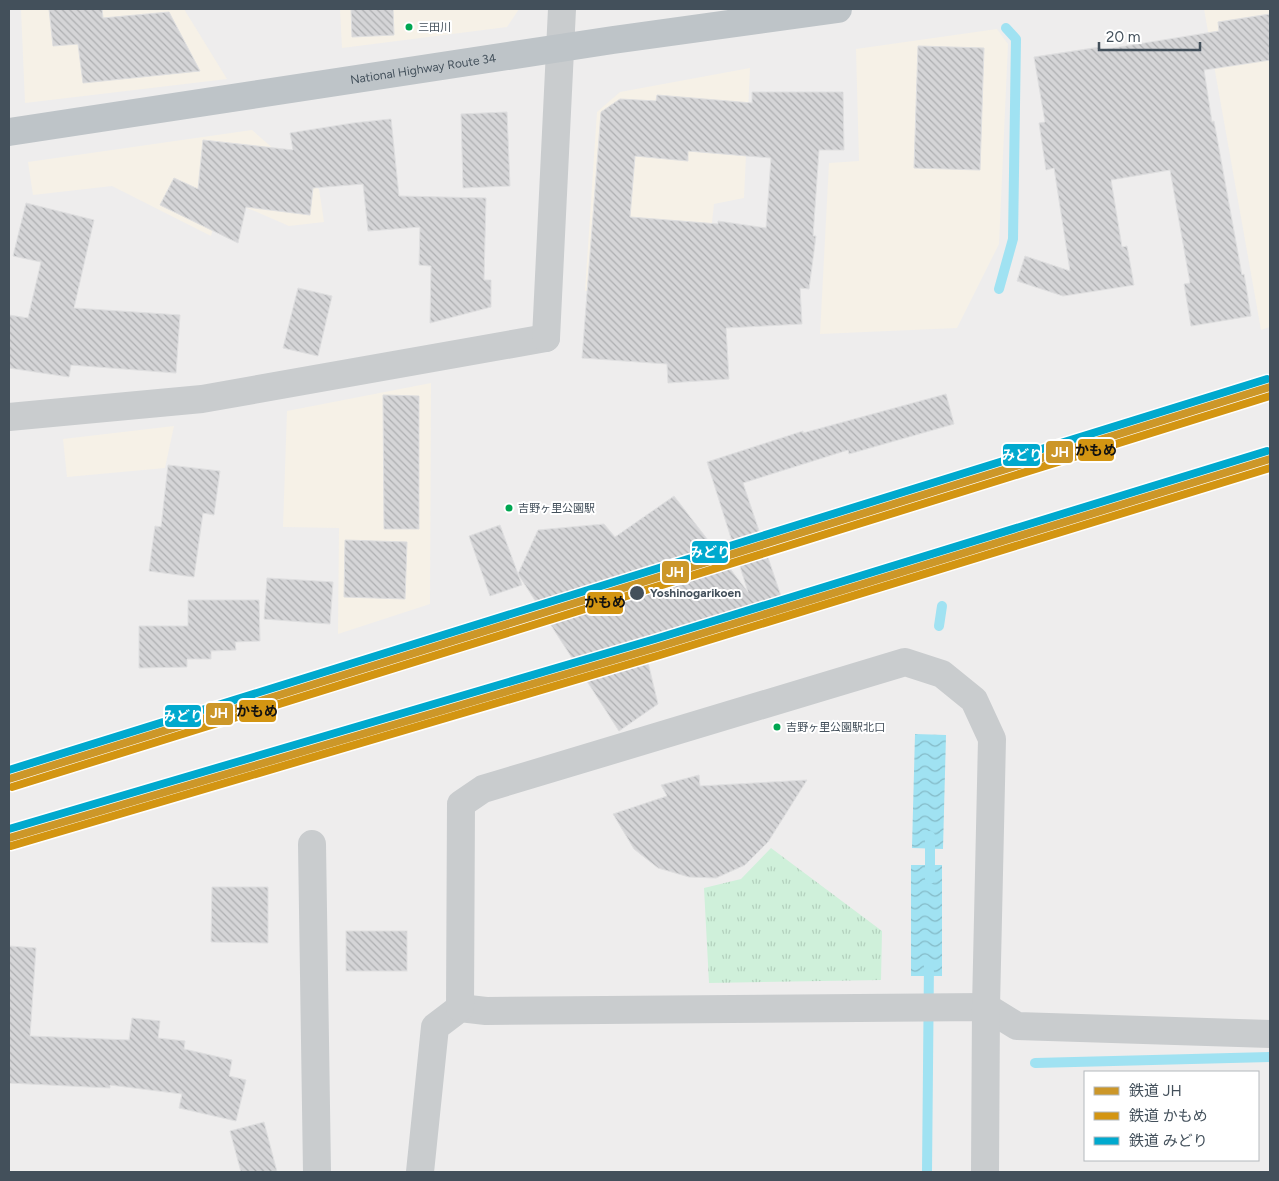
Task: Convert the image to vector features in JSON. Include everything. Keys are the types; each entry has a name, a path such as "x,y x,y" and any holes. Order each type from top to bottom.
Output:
{"highway":[{"name":"National Highway Route 34","path":"9,132 560,48 838,9"}],"street":[{"path":"9,417 202,399 546,338 562,9"},
{"path":"460,1008 461,804 483,789 905,662 942,674 974,700 992,739 986,1008 985,1172"},
{"path":"312,844 316,1172"},
{"path":"420,1172 435,1027 460,1008 496,1011 986,1008 1017,1026 1270,1034"}],"shaded area":[{"path":"21,9 184,9 227,79 25,103"},
{"path":"340,9 519,9 507,27 342,48"},
{"path":"1204,9 1270,9 1270,327 1261,330"},
{"path":"997,29 1008,44 999,244 957,328 820,334 829,163 859,161 856,49"},
{"path":"750,68 744,198 714,204 704,295 585,291 597,112 620,92"},
{"path":"252,130 319,189 324,222 289,226 222,197 211,236 112,186 33,195 28,162"},
{"path":"431,383 430,604 338,634 339,528 283,527 287,411"},
{"path":"174,426 165,468 67,477 63,439"}],"green space":[{"path":"771,848 882,931 881,980 709,983 704,888 741,879"}],"water":[{"path":"915,734 946,735 943,849 912,848"},
{"path":"911,865 942,865 942,976 911,976"}],"building":[{"path":"49,9 102,9 103,18 169,12 200,71 83,83 78,44 53,46"},
{"path":"351,9 393,9 394,35 352,37"},
{"path":"1270,14 1270,60 1204,70 1212,122 1214,121 1251,316 1191,326 1184,284 1190,283 1170,170 1111,180 1122,247 1127,246 1134,285 1063,296 1017,281 1025,256 1070,271 1054,168 1046,170 1039,123 1045,122 1034,57 1100,47 1101,50 1219,31 1218,22"},
{"path":"918,46 984,48 980,170 914,168"},
{"path":"752,92 843,92 844,150 819,150 813,236 816,236 809,289 800,288 802,324 726,328 729,379 668,383 667,364 582,358 601,112 620,99 656,101 657,95 752,103","holes":["688,151 771,158 766,228 718,221 718,224 630,217 635,156 688,161"]},
{"path":"507,112 510,186 463,188 461,114"},
{"path":"391,119 399,196 486,198 484,280 491,280 491,307 430,323 431,266 419,265 420,227 368,231 363,184 313,188 310,215 246,207 238,243 160,205 174,178 198,189 203,140 293,150 290,133"},
{"path":"26,203 94,220 74,308 180,315 176,373 71,365 69,377 9,368 9,315 28,318 41,262 13,256"},
{"path":"298,288 332,296 318,356 283,348"},
{"path":"946,394 954,424 849,454 848,450 743,483 783,602 645,650 658,704 619,731 518,574 538,530 604,524 615,537 674,496 748,592 707,462 803,431 803,433"},
{"path":"383,395 419,396 419,529 384,529"},
{"path":"168,465 220,471 214,515 203,513 194,577 149,571 155,526 161,527"},
{"path":"500,525 522,585 490,596 469,536"},
{"path":"345,540 407,542 405,599 344,597"},
{"path":"267,578 333,582 330,624 264,619"},
{"path":"188,600 259,600 260,641 235,642 236,650 211,651 211,659 187,659 187,667 139,668 139,626 188,626"},
{"path":"699,775 700,786 807,780 768,842 745,865 716,878 689,877 658,868 634,849 613,814 667,796 661,785"},
{"path":"212,887 268,887 268,943 211,942"},
{"path":"346,931 407,931 407,971 346,971"},
{"path":"9,946 36,948 30,1036 129,1040 132,1018 160,1021 158,1038 185,1041 184,1049 232,1060 229,1076 246,1080 236,1121 179,1108 182,1094 110,1085 110,1088 9,1083"},
{"path":"264,1122 277,1172 241,1172 230,1131"}],"waterway":[{"path":"999,289 1013,239 1016,39 1006,28"},
{"path":"939,626 942,606"},
{"path":"930,836 930,879"},
{"path":"927,1172 929,963"},
{"path":"1035,1063 1270,1057"}],"rail line":[{"name":"みどり","path":"9,770 1267,379"},
{"name":"JH","path":"9,779 1270,387"},
{"name":"かもめ","path":"12,787 1270,396"},
{"name":"みどり","path":"9,829 655,639 1267,451"},
{"name":"JH","path":"9,838 658,647 1270,459"},
{"name":"かもめ","path":"11,846 660,655 1270,468"}],"place":[{"name":"三田川","path":"409,27"},
{"name":"吉野ヶ里公園駅","path":"509,508"},
{"name":"Yoshinogarikoen","path":"637,593"},
{"name":"吉野ヶ里公園駅北口","path":"777,727"}]}
